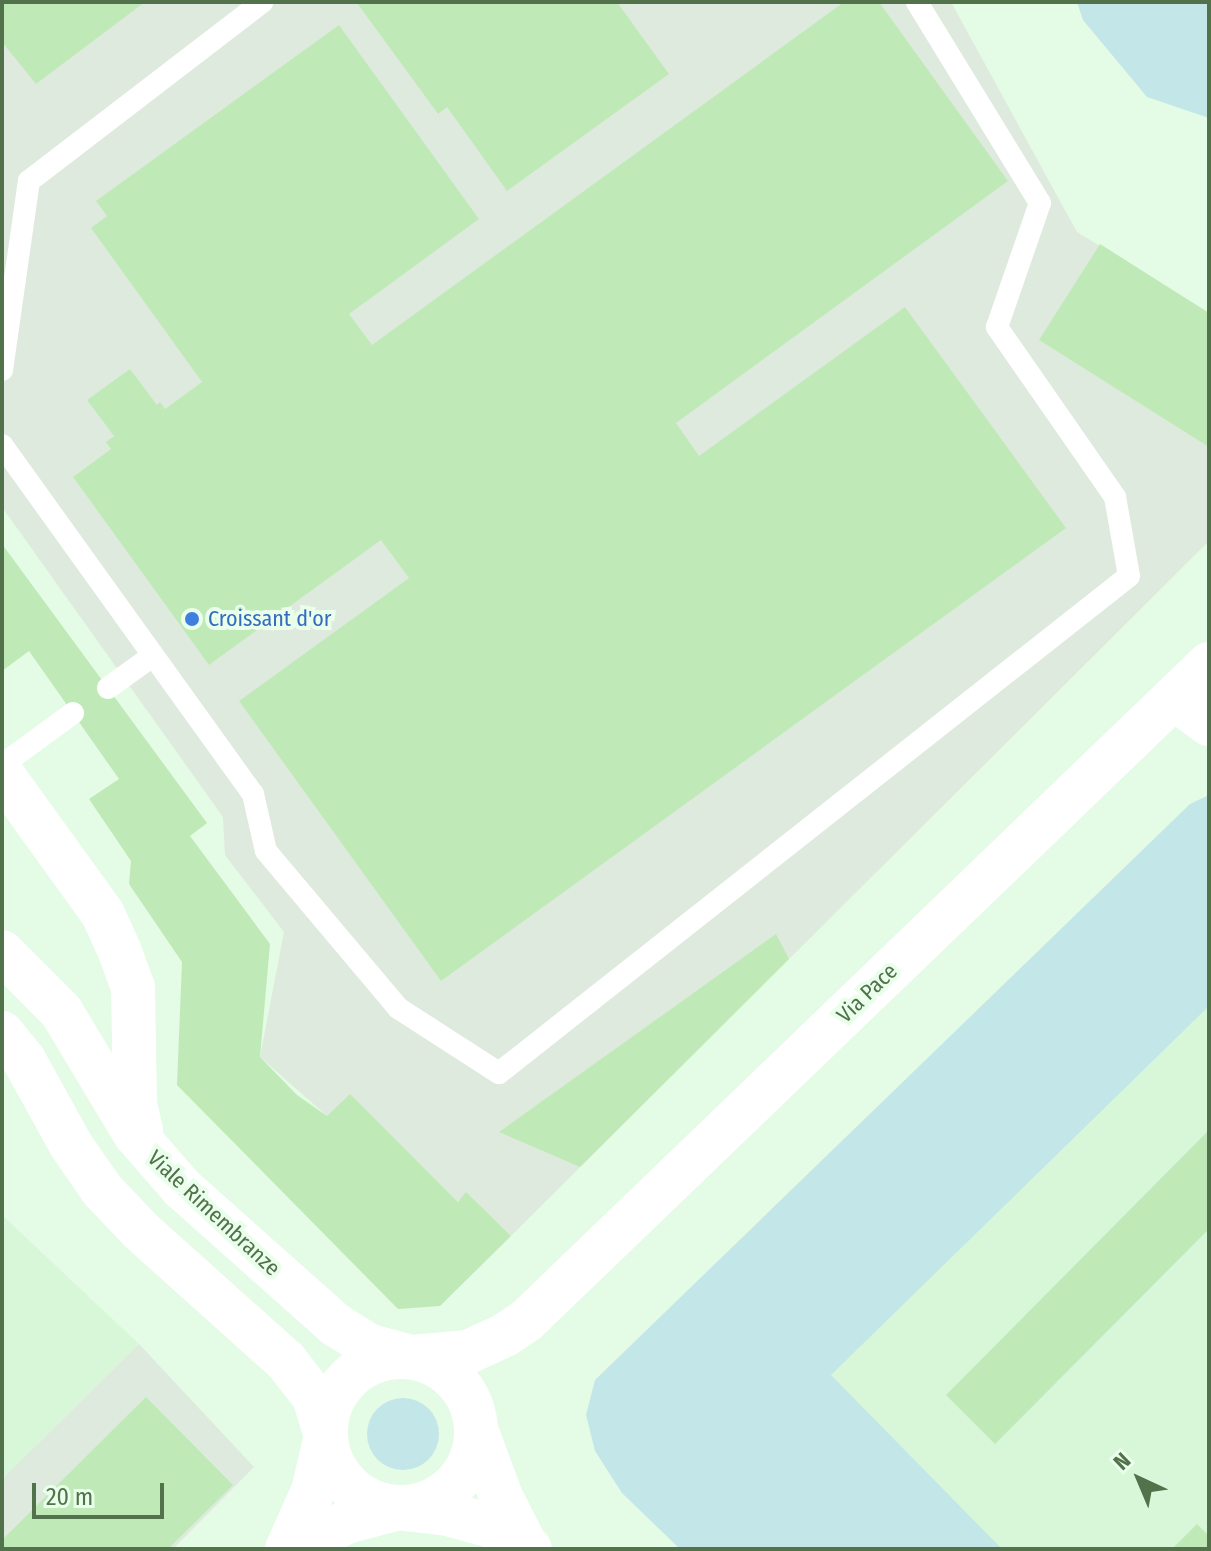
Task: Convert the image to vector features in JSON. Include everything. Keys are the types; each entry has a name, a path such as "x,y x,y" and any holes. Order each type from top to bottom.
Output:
{"street":[{"name":"Via Pace","path":"410,1356 468,1352 505,1335 526,1321 1209,664"},
{"path":"1174,698 1209,724"},
{"path":"2,774 103,914 133,987 135,1104 147,1151"},
{"name":"Viale Rimembranze","path":"2,952 48,996 70,1024 147,1151 182,1188 336,1325 370,1346 410,1356"},
{"path":"70,1024 133,987"},
{"path":"2,1033 24,1060 79,1157 102,1190 141,1231 286,1361 314,1397 333,1468 350,1489 373,1503 468,1519 508,1533 528,1546"},
{"name":"Via Pace","path":"477,1430 487,1391 526,1321"},
{"path":"287,1549 313,1491 331,1402 349,1377 376,1360 410,1356 439,1366 457,1381 471,1401 477,1430 501,1497 528,1546"},
{"path":"297,1549 346,1522 433,1502 455,1485 471,1462 477,1430"}],"lane":[{"path":"2,370 29,181 262,2"},
{"path":"2,445 151,657 253,794 266,851 398,1008 499,1073 1129,576 1115,497 997,327 1040,203 917,2"},
{"path":"108,688 151,657"},
{"path":"2,765 73,713"}],"shaded area":[{"path":"2,2 951,2 1077,232 1209,313 1209,541 511,1236 466,1193 458,1202 350,1095 327,1116 260,1057 284,932 225,855 223,817 2,507"},
{"path":"1077,2 1209,2 1209,118 1147,97 1083,20"},
{"path":"1209,795 1209,1006 831,1375 1002,1549 680,1549 622,1493 595,1451 586,1415 595,1380 1190,804"},
{"path":"1209,1000 1209,1549 997,1549 825,1374"},
{"path":"2,1215 139,1344 2,1479"},
{"path":"139,1344 254,1467 173,1549 2,1549 2,1479"},
{"path":"403,1398 423,1404 433,1414 439,1434 433,1454 423,1464 403,1470 383,1464 373,1454 367,1434 373,1414 383,1404"}],"building":[{"path":"2,2 145,2 36,84 2,42"},
{"path":"617,2 669,74 507,191 447,107 438,114 357,3"},
{"path":"844,2 879,2 1008,181 676,423 699,456 905,307 1066,528 441,981 239,701 409,578 381,540 209,665 73,477 111,449 106,442 114,436 87,400 130,369 157,405 160,402 165,409 202,382 91,228 107,216 96,201 339,25 479,219 349,314 372,345"},
{"path":"1100,244 1209,313 1209,447 1039,340"},
{"path":"2,544 207,823 190,836 270,944 260,1057 297,1095 327,1116 350,1094 458,1202 466,1192 511,1236 440,1306 398,1309 177,1085 182,962 129,884 131,861 89,799 119,779 29,651 2,671"},
{"path":"776,934 789,959 580,1167 499,1132"},
{"path":"1209,1130 1209,1229 995,1444 946,1395"},
{"path":"146,1397 233,1485 168,1549 2,1549 2,1540"},
{"path":"1197,1524 1209,1536 1209,1549 1172,1549"}],"place":[{"name":"Croissant d'or","path":"192,619"}]}
